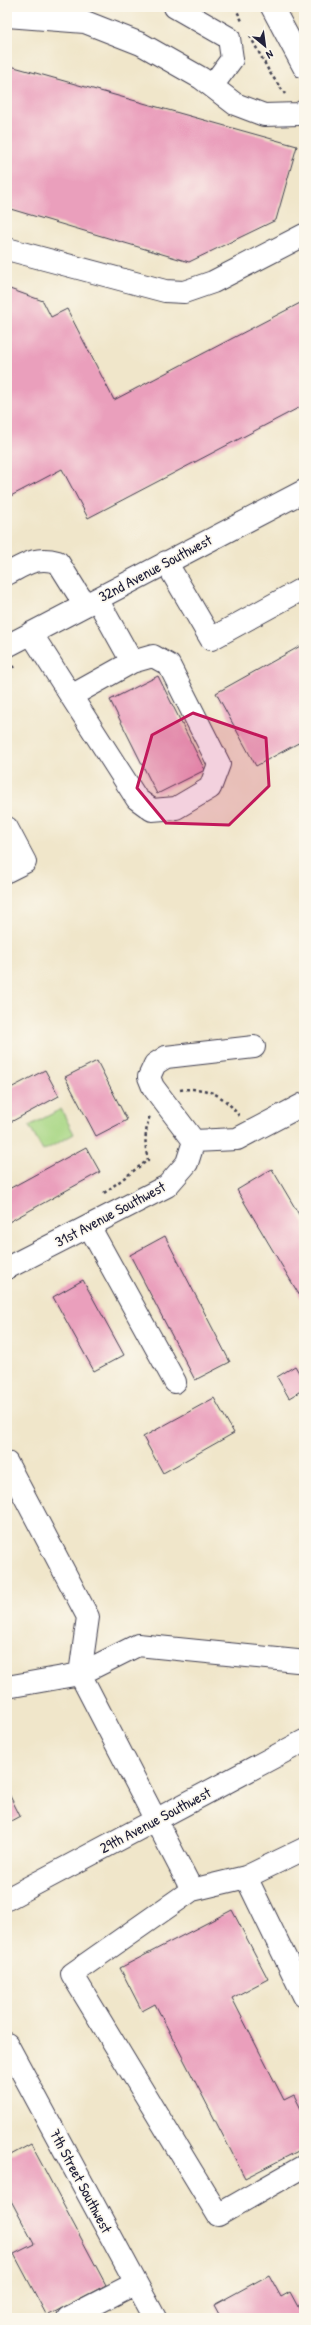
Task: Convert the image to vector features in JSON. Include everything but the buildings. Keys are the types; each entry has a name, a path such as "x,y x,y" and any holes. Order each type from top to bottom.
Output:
{"street":[{"path":"175,7 229,38 232,59 212,86"},
{"path":"272,7 304,67"},
{"path":"7,16 60,13 141,44 212,86 235,104 264,115 301,113"},
{"path":"7,249 165,291 184,292 213,282 304,235"},
{"name":"32nd Avenue Southwest","path":"7,646 304,491"},
{"path":"7,574 32,561 45,558 58,562 91,602 132,662"},
{"path":"166,562 211,639 304,588"},
{"path":"31,633 71,696 137,799 152,810 176,808 210,788 219,764 169,665 153,656 132,662 71,696"},
{"path":"7,828 25,862 7,871"},
{"path":"254,1047 166,1057 155,1064 149,1077 153,1088 194,1141 237,1139 304,1104"},
{"name":"31st Avenue Southwest","path":"7,1268 167,1186 187,1163 194,1141"},
{"path":"89,1226 175,1382"},
{"path":"7,1463 88,1617 80,1674 192,1890"},
{"path":"7,1687 80,1674 138,1645 297,1660"},
{"name":"29th Avenue Southwest","path":"7,1899 304,1741"},
{"path":"304,1849 246,1877 192,1890 72,1974 218,2215 304,2166"},
{"path":"246,1877 304,1996"},
{"name":"7th Street Southwest","path":"7,2044 155,2318"},
{"path":"68,2318 136,2283"}],"path":[{"path":"235,7 270,73 301,113"},
{"path":"104,1194 148,1160 145,1149 145,1129 150,1113 175,1091 193,1088 211,1092 228,1102 243,1121"}],"highlighted area":[{"path":"193,713 266,738 269,786 229,825 166,823 137,788 152,735"}],"green space":[{"path":"61,1109 74,1134 43,1151 29,1126"}]}
